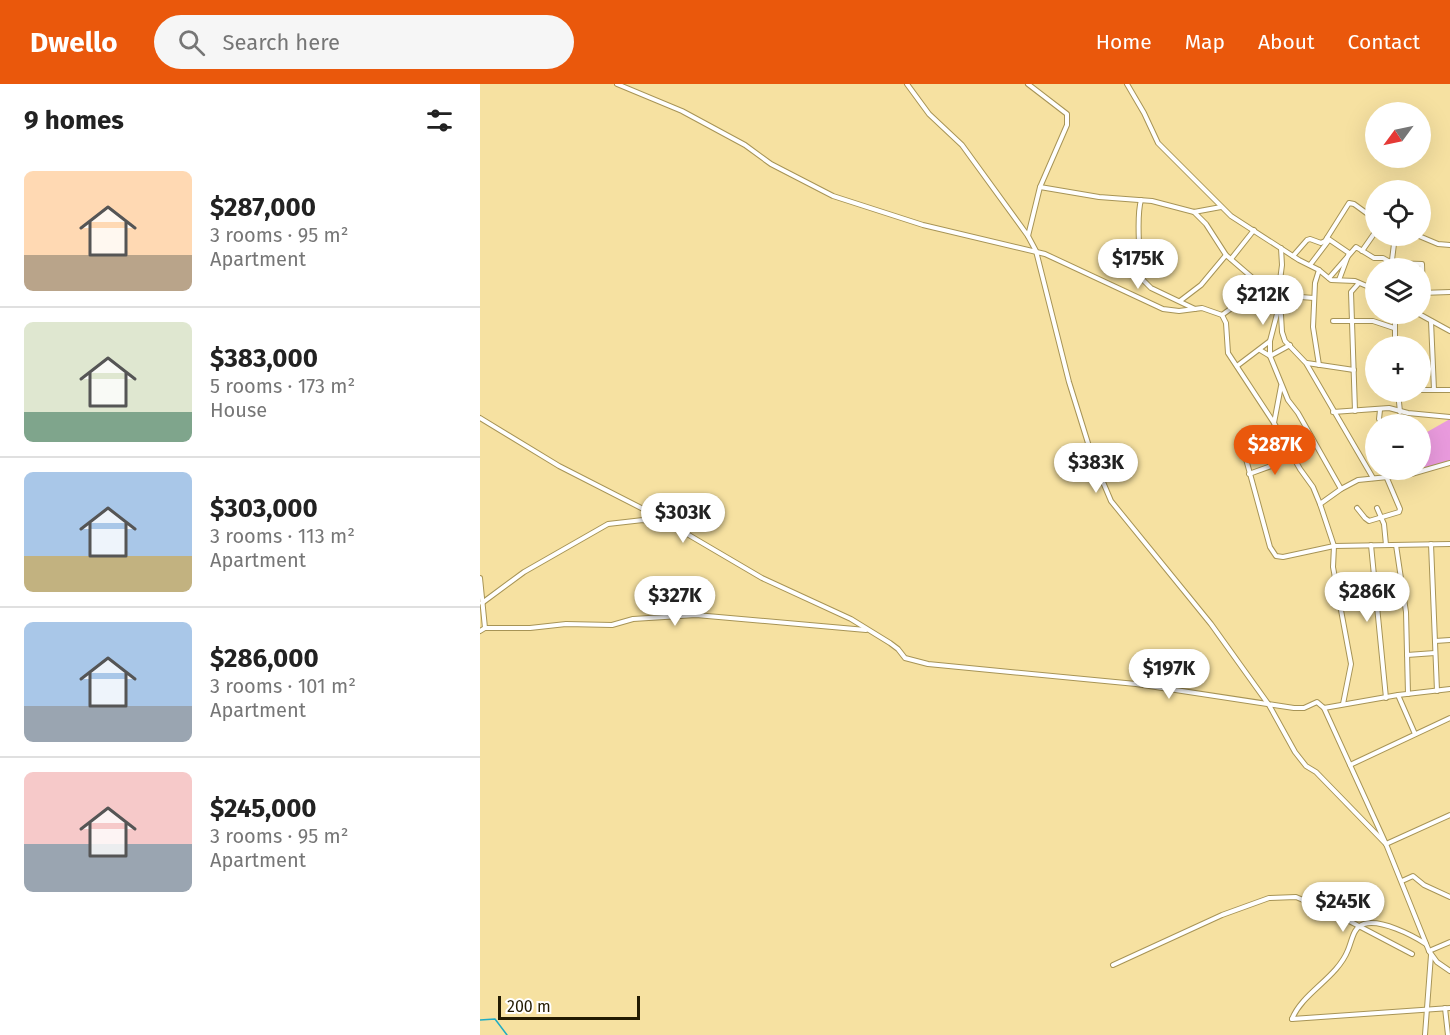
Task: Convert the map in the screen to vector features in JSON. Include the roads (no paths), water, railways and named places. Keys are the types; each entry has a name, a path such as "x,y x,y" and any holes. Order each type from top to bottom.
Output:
{"street":[{"path":"617,84 682,111 745,145 771,164 833,196 917,223 1036,251 1101,279 1156,307 1171,311 1202,308 1222,315 1226,322 1228,353 1312,487 1334,546 1333,567 1351,664 1342,704"},
{"path":"907,84 929,114 962,145 1028,236 1036,251 1092,456 1111,501 1211,624 1269,705 1294,752 1386,844"},
{"path":"1028,84 1067,114 1067,125 1040,187 1028,236"},
{"path":"1127,84 1144,112 1158,144 1231,216 1329,278 1365,285"},
{"path":"1040,187 1099,197 1152,201 1194,212 1221,207"},
{"path":"1142,200 1138,210 1140,221 1138,275 1151,288 1196,310"},
{"path":"1310,266 1350,203 1365,212"},
{"path":"1194,212 1206,224 1226,255 1263,286 1272,298 1281,315 1285,341 1306,363 1365,465"},
{"path":"1231,259 1254,230"},
{"path":"1328,239 1349,253"},
{"path":"1293,256 1307,240 1322,243 1328,239"},
{"path":"1431,241 1450,245"},
{"path":"1362,251 1366,246"},
{"path":"1329,278 1356,247 1374,258"},
{"path":"1278,296 1282,265 1281,248"},
{"path":"1339,280 1349,253"},
{"path":"1180,301 1201,285 1226,255"},
{"path":"1319,270 1315,283 1313,327 1319,365"},
{"path":"1355,411 1351,292 1359,283"},
{"path":"1222,315 1263,286"},
{"path":"1431,293 1450,292"},
{"path":"1272,298 1278,296 1314,298"},
{"path":"1278,310 1270,341 1270,356 1288,400 1298,413 1341,489"},
{"path":"1333,321 1373,321 1394,328"},
{"path":"1431,321 1450,331"},
{"path":"1431,321 1434,390 1450,390"},
{"path":"1394,324 1394,336"},
{"path":"1237,366 1270,341"},
{"path":"1270,356 1290,345"},
{"path":"1260,350 1270,356"},
{"path":"1306,363 1354,370"},
{"path":"1274,423 1281,386"},
{"path":"1399,402 1400,412"},
{"path":"1333,412 1389,408 1400,412 1450,417"},
{"path":"1380,410 1380,414"},
{"path":"480,418 559,466 653,514 762,578 851,619 898,649 905,658 928,664 1136,684 1269,705 1304,708 1317,702 1324,708 1386,844 1430,953 1450,971"},
{"path":"1279,432 1244,445 1243,448 1273,554 1283,557 1334,546 1450,544"},
{"path":"1249,474 1274,465 1291,453"},
{"path":"1431,467 1450,463"},
{"path":"1320,504 1341,489 1358,480 1365,479"},
{"path":"1357,508 1368,521 1399,512 1400,509 1388,480"},
{"path":"1377,508 1382,518 1386,545"},
{"path":"482,603 524,572 608,524 643,520 684,532"},
{"path":"1431,544 1437,691"},
{"path":"1371,545 1386,698"},
{"path":"1396,545 1404,584 1408,694"},
{"path":"480,578 485,628"},
{"path":"480,631 485,628 530,628 566,624 612,625 633,619 696,615 866,630"},
{"path":"1435,641 1450,640"},
{"path":"1407,654 1435,653"},
{"path":"1324,708 1398,695 1450,689"},
{"path":"1398,695 1415,734"},
{"path":"1350,765 1450,718"},
{"path":"1386,844 1450,815"},
{"path":"1402,881 1413,876 1424,885 1450,897"},
{"path":"1113,965 1222,915 1269,898 1296,897 1412,954"},
{"path":"1426,944 1392,928 1367,923 1359,926 1354,933 1348,953 1336,970 1294,1013 1292,1019 1448,1008 1448,1035"},
{"path":"1430,953 1450,942"},
{"path":"1425,1035 1431,968 1430,953"}],"waterway":[{"path":"480,1020 495,1019 507,1035"}]}
